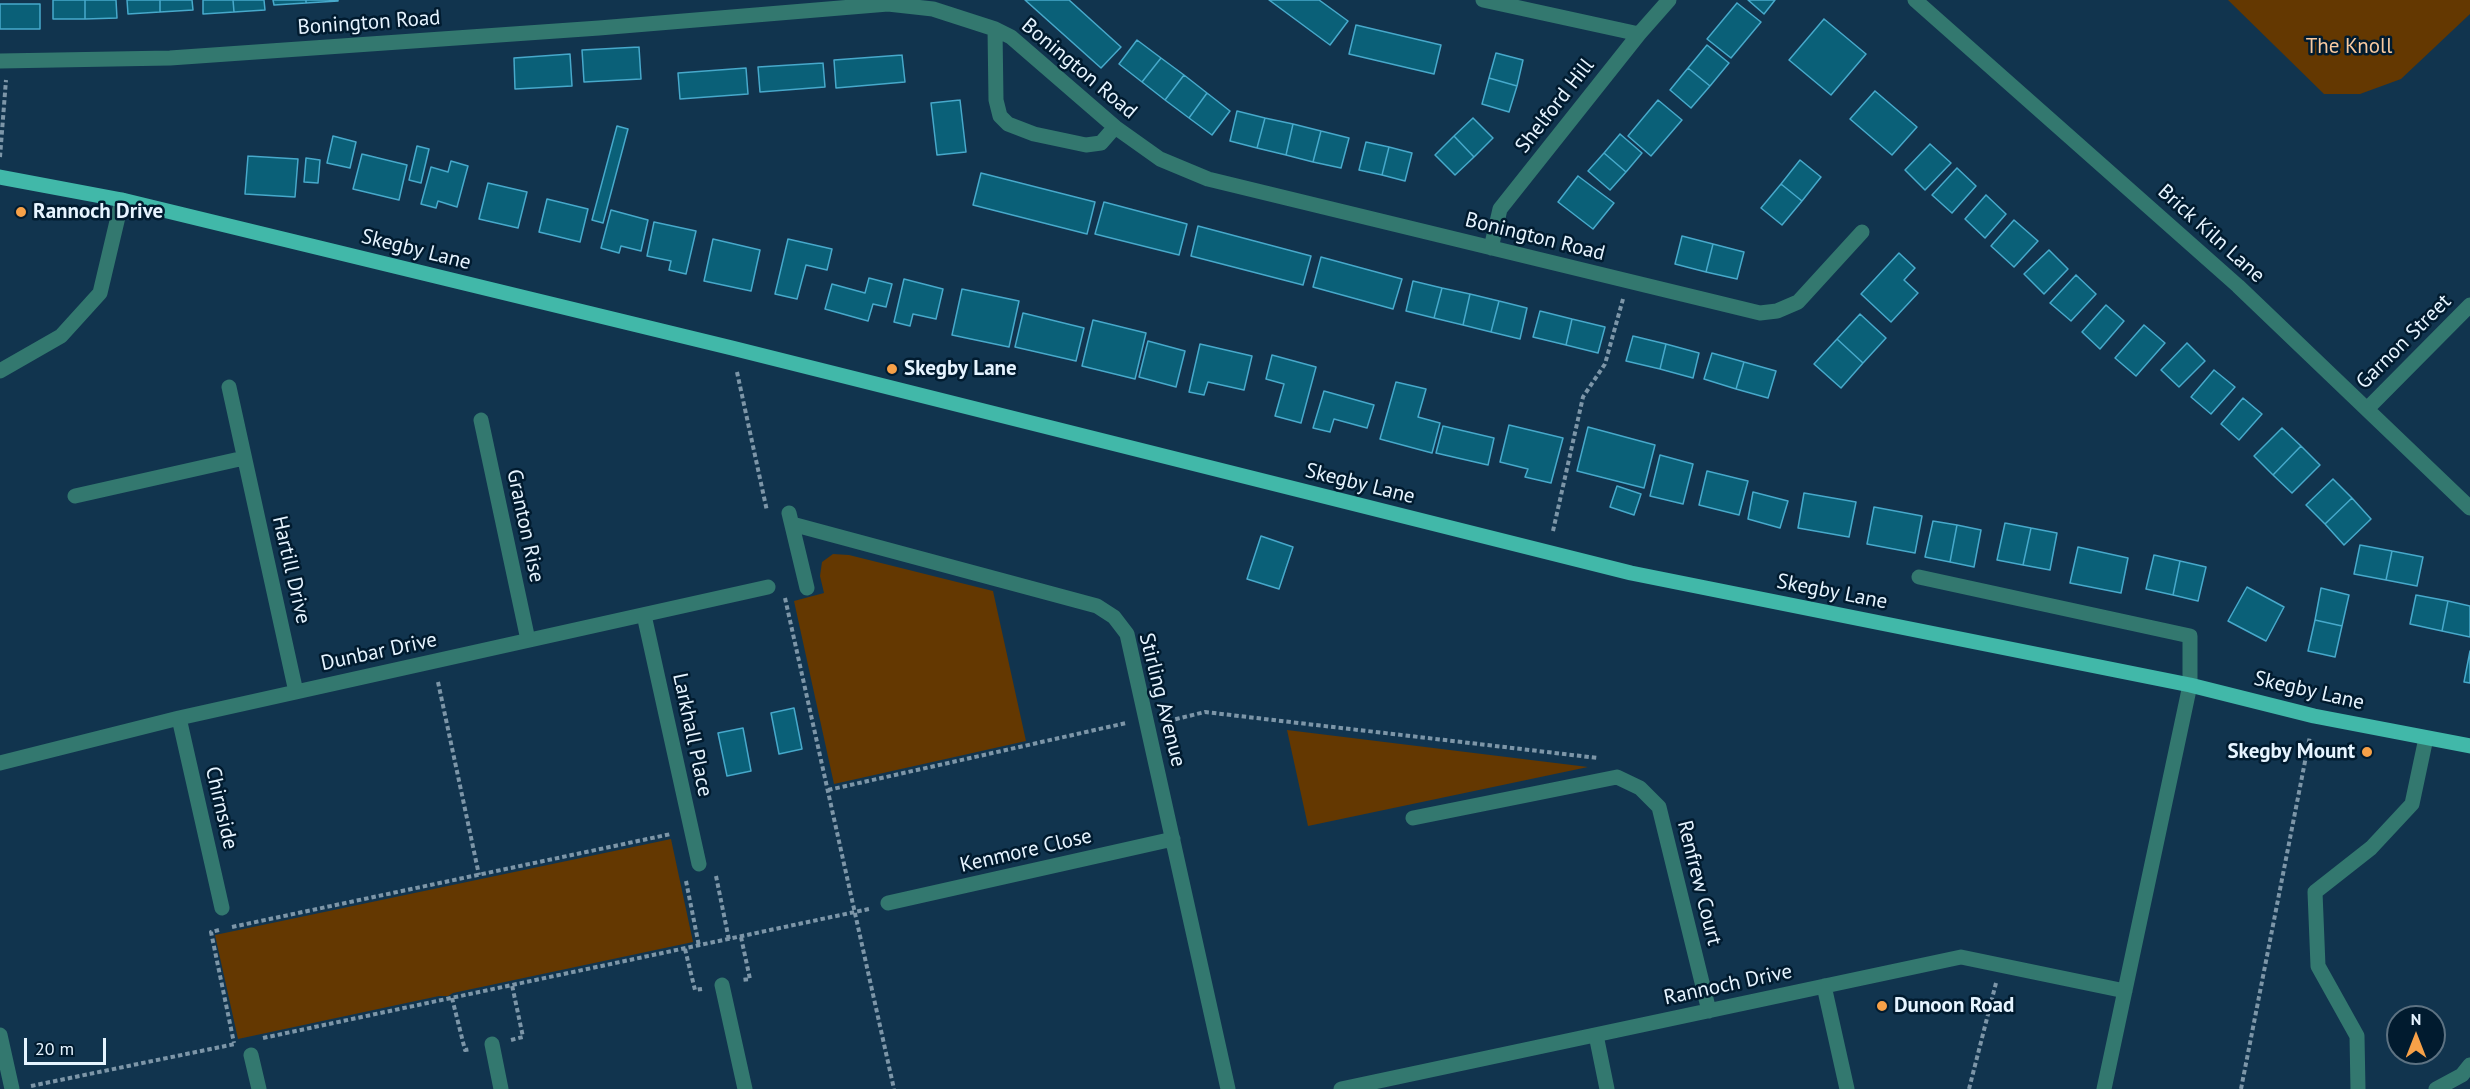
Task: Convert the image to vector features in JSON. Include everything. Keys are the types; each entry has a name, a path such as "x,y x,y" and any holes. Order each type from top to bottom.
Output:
{"main road":[{"name":"Skegby Lane","path":"0,177 122,200 732,348 1631,573 2190,685 2314,716 2470,747"}],"street":[{"path":"1483,0 1639,34"},
{"name":"Shelford Hill","path":"1491,248 1500,209 1639,34 1669,0"},
{"name":"Brick Kiln Lane","path":"1915,0 2238,286 2470,508"},
{"name":"Bonington Road","path":"4,62 170,58 599,28 888,4 933,9 995,29 1011,37 1115,127 1160,159 1208,179 1627,282 1760,313 1777,311 1798,302 1862,232"},
{"path":"995,29 996,100 1000,116 1008,124 1034,134 1086,145 1101,143 1115,127"},
{"path":"0,371 61,336 100,293 122,200"},
{"name":"Garnon Street","path":"2367,409 2470,305"},
{"name":"Hartill Drive","path":"229,387 296,692"},
{"name":"Granton Rise","path":"481,420 528,640"},
{"path":"75,496 244,458"},
{"name":"Stirling Avenue","path":"807,588 790,519 1097,606 1114,618 1127,634 1228,1089"},
{"path":"1918,577 2190,636 2190,685 2104,1089"},
{"name":"Dunbar Drive","path":"0,763 179,718 768,587"},
{"name":"Larkhall Place","path":"644,615 699,864"},
{"name":"Chirnside","path":"179,718 222,908"},
{"path":"2373,1089 2358,1088 2357,1036 2318,966 2315,892 2371,848 2412,804 2426,738"},
{"path":"1413,818 1617,777"},
{"name":"Renfrew Court","path":"1617,777 1641,788 1659,807 1708,1011"},
{"name":"Kenmore Close","path":"888,903 1173,839"},
{"name":"Rannoch Drive","path":"1341,1089 1961,957 2125,991"},
{"path":"722,984 745,1089"},
{"path":"1824,986 1847,1089"},
{"path":"0,1035 12,1089"},
{"path":"1596,1035 1607,1089"},
{"path":"492,1044 501,1089"},
{"path":"251,1055 259,1089"},
{"path":"2436,1089 2462,1075 2470,1065"}],"path":[{"path":"0,157 4,62"},
{"path":"1548,552 1583,397 1605,364 1627,282"},
{"path":"732,348 768,516"},
{"path":"785,595 894,1089"},
{"path":"433,662 478,875"},
{"path":"828,790 1147,722 1205,712 1613,760 1617,777"},
{"path":"2241,1089 2314,716"},
{"path":"234,1044 211,932 691,829"},
{"path":"715,870 729,940"},
{"path":"685,876 699,946"},
{"path":"260,1038 856,913 888,903"},
{"path":"1969,1089 2001,965"},
{"path":"30,1087 242,1042"}],"green space":[{"name":"The Knoll","path":"2228,0 2470,0 2470,14 2401,79 2360,94 2324,94"},
{"path":"833,554 849,555 993,591 1026,741 834,784 794,601 824,593 820,576 822,562"},
{"path":"1287,730 1588,767 1308,826"},
{"path":"671,839 693,942 238,1039 215,935"}],"building":[{"path":"53,0 85,0 85,19 53,19"},
{"path":"85,0 116,0 117,18 85,19"},
{"path":"127,0 160,0 160,12 128,14"},
{"path":"160,0 192,0 193,10 160,12"},
{"path":"203,0 233,0 234,12 203,14"},
{"path":"233,0 264,0 265,10 234,12"},
{"path":"273,0 306,0 306,3 274,5"},
{"path":"306,0 338,0 338,1 306,3"},
{"path":"1025,0 1069,0 1121,47 1101,68"},
{"path":"1269,0 1319,0 1348,21 1330,45"},
{"path":"1748,0 1775,0 1764,14"},
{"path":"1737,3 1761,22 1731,58 1707,39"},
{"path":"0,4 40,4 40,29 0,29"},
{"path":"1824,19 1866,54 1831,95 1789,60"},
{"path":"1356,25 1441,45 1434,74 1349,54"},
{"path":"1137,40 1161,58 1142,82 1119,64"},
{"path":"1707,45 1729,63 1710,86 1688,68"},
{"path":"639,47 641,79 584,82 582,50"},
{"path":"1496,53 1523,60 1517,86 1489,78"},
{"path":"570,54 572,86 515,89 514,58"},
{"path":"902,55 905,82 836,88 834,60"},
{"path":"1161,58 1184,75 1165,100 1142,82"},
{"path":"823,63 825,87 760,92 758,67"},
{"path":"746,68 748,94 680,99 678,73"},
{"path":"1688,68 1710,86 1691,108 1670,90"},
{"path":"1184,75 1207,93 1189,118 1165,100"},
{"path":"1489,78 1517,86 1509,112 1482,104"},
{"path":"1875,91 1917,127 1892,155 1850,119"},
{"path":"1207,93 1230,111 1212,135 1189,118"},
{"path":"960,100 966,152 937,155 931,103"},
{"path":"1658,100 1682,120 1651,156 1628,136"},
{"path":"1237,111 1265,118 1257,148 1230,141"},
{"path":"1265,118 1293,124 1286,155 1257,148"},
{"path":"1473,118 1493,138 1474,157 1454,136"},
{"path":"1293,124 1321,131 1313,162 1286,155"},
{"path":"617,126 628,129 603,223 592,220"},
{"path":"1321,131 1349,138 1341,168 1313,162"},
{"path":"1620,134 1642,153 1626,172 1604,153"},
{"path":"333,136 356,142 350,168 327,163"},
{"path":"1454,136 1474,157 1455,175 1435,155"},
{"path":"1366,142 1389,147 1382,175 1359,170"},
{"path":"1930,144 1951,163 1925,190 1905,170"},
{"path":"417,146 429,149 421,183 409,180"},
{"path":"1389,147 1412,153 1405,181 1382,175"},
{"path":"1604,153 1626,172 1610,190 1588,171"},
{"path":"362,154 407,165 399,200 353,189"},
{"path":"248,156 298,159 295,197 245,194"},
{"path":"306,158 320,160 318,183 304,182"},
{"path":"1800,160 1821,177 1802,201 1781,184"},
{"path":"451,161 468,166 457,207 438,201 436,208 421,204 431,167 448,172"},
{"path":"1957,168 1976,186 1952,213 1932,195"},
{"path":"981,173 1095,202 1087,234 973,205"},
{"path":"1578,176 1614,203 1593,229 1558,202"},
{"path":"488,183 527,192 518,228 479,219"},
{"path":"1781,184 1802,201 1782,225 1761,208"},
{"path":"1986,195 2006,214 1985,238 1965,219"},
{"path":"547,199 588,209 580,242 539,232"},
{"path":"1104,202 1187,224 1179,255 1095,234"},
{"path":"611,210 648,220 641,251 621,246 619,253 601,248"},
{"path":"2014,220 2038,241 2014,267 1991,246"},
{"path":"654,222 696,231 686,274 669,270 671,261 647,256"},
{"path":"1198,226 1311,256 1303,285 1191,256"},
{"path":"1682,236 1713,244 1706,272 1675,264"},
{"path":"713,239 760,250 751,291 704,281"},
{"path":"788,239 832,249 827,270 806,265 797,299 775,294"},
{"path":"1713,244 1744,252 1737,279 1706,272"},
{"path":"2049,250 2068,269 2044,294 2024,274"},
{"path":"1899,253 1915,268 1904,280 1918,293 1891,322 1861,294"},
{"path":"1321,257 1402,279 1393,309 1313,287"},
{"path":"2076,275 2096,294 2071,321 2050,303"},
{"path":"869,278 892,284 886,307 873,304 868,321 825,309 832,284 865,293"},
{"path":"904,279 943,289 936,319 913,314 910,326 894,322"},
{"path":"1413,281 1442,288 1434,318 1406,311"},
{"path":"1442,288 1470,294 1463,325 1434,318"},
{"path":"962,289 1019,301 1009,347 952,335"},
{"path":"1470,294 1499,301 1491,332 1463,325"},
{"path":"1499,301 1527,308 1520,339 1491,332"},
{"path":"2106,305 2124,321 2100,349 2082,332"},
{"path":"1540,311 1572,319 1566,345 1533,337"},
{"path":"1023,313 1084,328 1076,361 1015,347"},
{"path":"1860,314 1886,338 1863,363 1837,339"},
{"path":"1572,319 1605,327 1598,353 1566,345"},
{"path":"1093,320 1146,333 1135,379 1082,366"},
{"path":"2144,325 2165,343 2136,376 2115,358"},
{"path":"1633,336 1666,344 1660,369 1626,361"},
{"path":"1837,339 1863,363 1841,388 1814,364"},
{"path":"1148,341 1185,351 1176,387 1139,377"},
{"path":"2187,343 2205,361 2179,387 2161,370"},
{"path":"1200,344 1252,356 1244,390 1208,382 1204,395 1189,392"},
{"path":"1666,344 1699,353 1693,378 1660,369"},
{"path":"1712,353 1744,362 1736,389 1704,379"},
{"path":"1272,355 1316,367 1301,423 1275,416 1284,384 1266,379"},
{"path":"1744,362 1776,371 1768,398 1736,389"},
{"path":"2214,370 2235,387 2211,414 2191,397"},
{"path":"1396,382 1426,389 1418,417 1440,423 1432,453 1380,439"},
{"path":"1324,391 1374,405 1367,428 1334,419 1330,432 1313,428"},
{"path":"2243,398 2262,414 2239,440 2221,424"},
{"path":"1509,425 1563,438 1551,483 1525,477 1528,469 1500,462"},
{"path":"1443,426 1494,438 1488,465 1436,453"},
{"path":"1588,427 1655,445 1644,488 1577,471"},
{"path":"2282,428 2301,446 2273,475 2254,456"},
{"path":"2301,446 2320,465 2292,493 2273,475"},
{"path":"1660,455 1693,464 1683,504 1650,496"},
{"path":"1707,471 1748,481 1739,515 1699,505"},
{"path":"2333,479 2352,498 2325,524 2306,505"},
{"path":"1617,486 1641,494 1634,515 1610,507"},
{"path":"1753,492 1788,501 1780,528 1748,519"},
{"path":"1804,493 1856,502 1849,537 1798,528"},
{"path":"2352,498 2371,519 2344,545 2325,524"},
{"path":"1874,507 1922,516 1915,553 1867,544"},
{"path":"1933,521 1957,525 1950,562 1925,557"},
{"path":"2005,523 2031,528 2023,565 1997,560"},
{"path":"1957,525 1981,530 1974,567 1950,562"},
{"path":"2031,528 2057,533 2050,570 2023,565"},
{"path":"1261,536 1293,547 1279,589 1247,579"},
{"path":"2360,545 2392,551 2386,580 2354,574"},
{"path":"2078,547 2128,558 2121,593 2070,583"},
{"path":"2392,551 2423,557 2417,586 2386,580"},
{"path":"2154,555 2180,561 2173,595 2146,589"},
{"path":"2180,561 2206,567 2198,601 2173,595"},
{"path":"2247,587 2284,607 2266,641 2228,621"},
{"path":"2321,588 2349,595 2342,626 2315,620"},
{"path":"2416,595 2448,601 2442,631 2410,624"},
{"path":"2448,601 2470,606 2470,637 2442,631"},
{"path":"2315,620 2342,626 2335,657 2308,651"},
{"path":"2470,651 2470,683 2464,682"},
{"path":"794,708 802,749 779,754 771,713"},
{"path":"743,728 751,771 727,776 718,733"}],"place":[{"name":"Rannoch Drive","path":"21,212"},
{"name":"Skegby Lane","path":"892,369"},
{"name":"Skegby Mount","path":"2367,752"},
{"name":"Dunoon Road","path":"1882,1006"}]}
